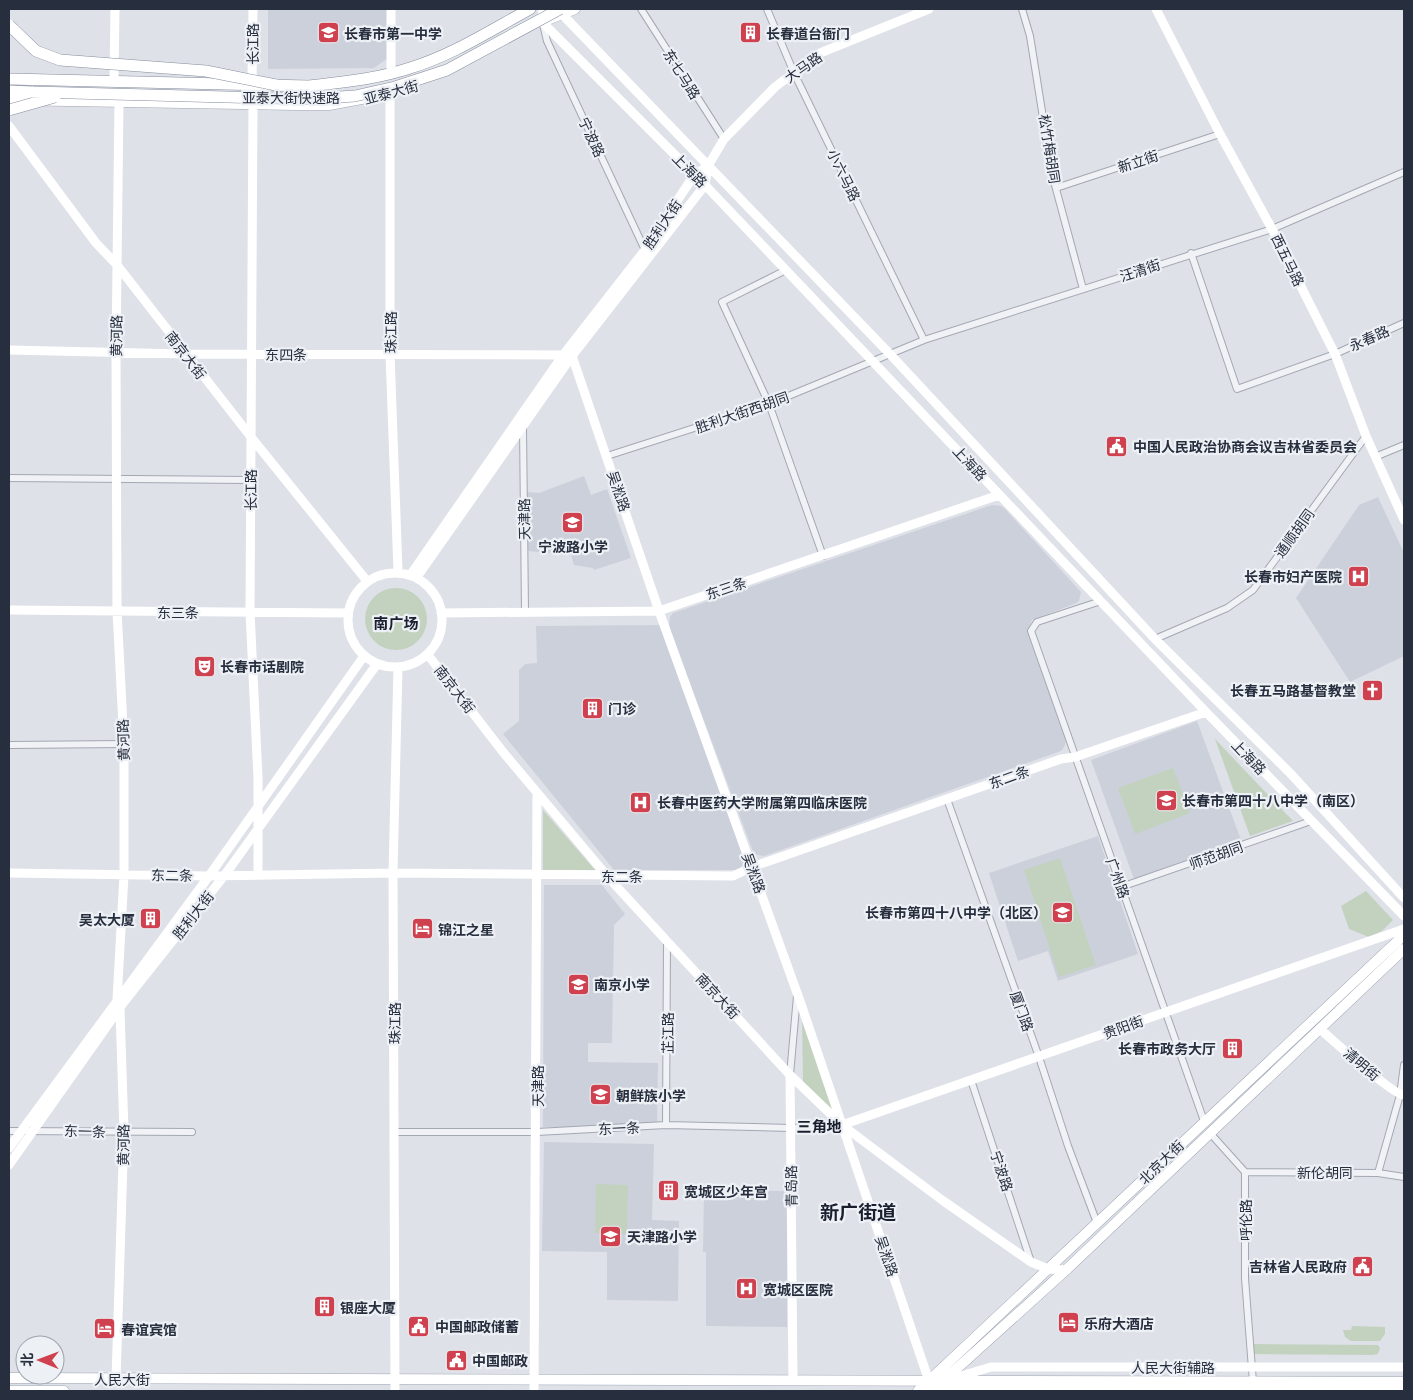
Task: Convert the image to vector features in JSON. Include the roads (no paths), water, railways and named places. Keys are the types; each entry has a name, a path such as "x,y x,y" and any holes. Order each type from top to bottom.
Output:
{"highway":[{"name":"亚泰大街快速路","path":"9,79 309,86 350,82 410,68 464,46 530,9"},
{"name":"亚泰大街快速路","path":"9,91 309,99 380,92 447,70 560,11"},
{"path":"9,25 36,51 60,60 206,71 276,85"},
{"path":"9,110 72,93"}],"main road":[{"name":"亚泰大街","path":"9,74 332,81 391,71 455,48 522,9"},
{"name":"亚泰大街","path":"9,100 253,105 329,105 352,102 424,83 457,68 560,11 575,9"},
{"name":"北京大街","path":"918,1391 932,1389 1048,1269 1404,935"},
{"name":"北京大街","path":"944,1381 1066,1270 1321,1030 1404,949"},
{"name":"人民大街","path":"9,1378 793,1380 932,1389 1253,1388 1404,1382"},
{"name":"人民大街","path":"925,1391 944,1381 1404,1390"},
{"path":"9,1391 64,1391"}],"street":[{"path":"114,9 114,76"},
{"name":"长江路","path":"252,9 252,80"},
{"path":"391,9 391,71"},
{"path":"542,22 543,9"},
{"name":"东七马路","path":"641,9 724,139"},
{"name":"小六马路","path":"768,9 794,73 924,340"},
{"name":"大马路","path":"708,166 724,139 775,87 820,54 844,42 929,9"},
{"name":"松竹梅胡同","path":"1022,9 1030,36 1056,188 1083,289"},
{"name":"西五马路","path":"1156,9 1220,134 1272,229 1335,354 1366,436 1404,520"},
{"name":"上海路","path":"560,11 890,354 1154,639 1291,774 1404,898"},
{"name":"上海路","path":"542,22 705,185 1206,712 1404,916"},
{"name":"宁波路","path":"542,22 547,41 644,250"},
{"name":"珠江路","path":"390,93 390,354 398,571"},
{"name":"黄河路","path":"116,1379 124,1132 118,1005 124,874 124,744 117,612 116,353 119,102"},
{"name":"长江路","path":"253,105 249,480 250,612 258,804 258,875"},
{"name":"南京大街","path":"9,126 96,243 117,265 250,437 366,581"},
{"name":"新立街","path":"1056,188 1220,134"},
{"name":"胜利大街","path":"414,575 644,250 694,175 708,166"},
{"name":"胜利大街","path":"414,575 523,427 568,356 705,185 708,166"},
{"name":"汪清街","path":"874,362 924,340 1190,253 1272,229 1404,172"},
{"name":"永春路","path":"1190,253 1237,389 1335,354 1404,323"},
{"path":"786,270 722,302 769,404 823,556"},
{"name":"东四条","path":"9,350 185,354 568,356"},
{"name":"吴淞路","path":"568,356 608,456 659,611 797,992 932,1389"},
{"name":"胜利大街西胡同","path":"608,456 769,404 874,362"},
{"name":"天津路","path":"523,427 526,611"},
{"name":"通顺胡同","path":"1154,639 1227,608 1253,590 1366,436"},
{"path":"1375,457 1404,445"},
{"path":"9,478 249,480"},
{"name":"东三条","path":"441,613 659,611 999,495"},
{"path":"398,571 414,575 440,600 439,640 428,655 415,664 398,668 377,664 364,656 351,636 347,613 356,593 366,581 386,572 398,571"},
{"name":"广州路","path":"1101,601 1037,622 1032,626 1032,636 1204,1121"},
{"name":"东三条","path":"9,610 347,613"},
{"name":"南京大街","path":"428,655 537,793 607,876 790,1075 842,1125 942,1200 1031,1262 1048,1269 1066,1270"},
{"name":"胜利大街","path":"9,1165 258,804 364,656"},
{"name":"胜利大街","path":"9,1148 20,1131 118,1005 224,876 377,664"},
{"name":"珠江路","path":"395,1391 393,873 398,668"},
{"name":"东二条","path":"9,873 209,876 393,873 537,876 733,876 752,867 1061,758 1075,756 1206,712"},
{"path":"9,745 124,744"},
{"name":"天津路","path":"534,1391 537,1132 537,793"},
{"name":"厦门路","path":"947,799 1039,1057 1068,1146 1097,1223"},
{"name":"师范胡同","path":"1121,887 1311,821"},
{"name":"贵阳街","path":"842,1125 1404,929"},
{"name":"芷江路","path":"666,1125 667,941"},
{"name":"青岛路","path":"793,1380 790,1075 797,992"},
{"name":"清明街","path":"1321,1030 1402,1095"},
{"path":"1378,1173 1402,1095 1404,1065"},
{"name":"宁波路","path":"971,1080 1031,1262"},
{"name":"东一条","path":"395,1132 537,1132 666,1125 790,1128 842,1125"},
{"name":"东一条","path":"9,1131 192,1132"},
{"path":"1210,1133 1245,1172"},
{"name":"新伦胡同","path":"1245,1172 1378,1173 1404,1177"},
{"name":"呼伦路","path":"1245,1172 1245,1278 1253,1367 1253,1388"},
{"name":"人民大街辅路","path":"944,1381 991,1367 1404,1367"}],"place":[{"name":"长春市第一中学","path":"328,33"},
{"name":"长春道台衙门","path":"750,33"},
{"name":"中国人民政治协商会议吉林省委员会","path":"1117,446"},
{"name":"宁波路小学","path":"573,523"},
{"name":"长春市妇产医院","path":"1358,576"},
{"name":"长春市话剧院","path":"204,666"},
{"name":"长春五马路基督教堂","path":"1372,690"},
{"name":"门诊","path":"592,708"},
{"name":"长春市第四十八中学（南区）","path":"1166,800"},
{"name":"长春中医药大学附属第四临床医院","path":"641,802"},
{"name":"长春市第四十八中学（北区）","path":"1063,912"},
{"name":"吴太大厦","path":"151,919"},
{"name":"锦江之星","path":"422,929"},
{"name":"南京小学","path":"578,984"},
{"name":"长春市政务大厅","path":"1232,1048"},
{"name":"朝鲜族小学","path":"600,1095"},
{"name":"宽城区少年宫","path":"668,1191"},
{"name":"天津路小学","path":"611,1236"},
{"name":"吉林省人民政府","path":"1363,1266"},
{"name":"宽城区医院","path":"747,1289"},
{"name":"银座大厦","path":"324,1307"},
{"name":"乐府大酒店","path":"1068,1323"},
{"name":"中国邮政储蓄","path":"419,1326"},
{"name":"春谊宾馆","path":"105,1329"},
{"name":"中国邮政","path":"456,1360"}],"district":[{"name":"南广场","path":"396,623"},
{"name":"三角地","path":"819,1126"},
{"name":"新广街道","path":"858,1211"}]}
